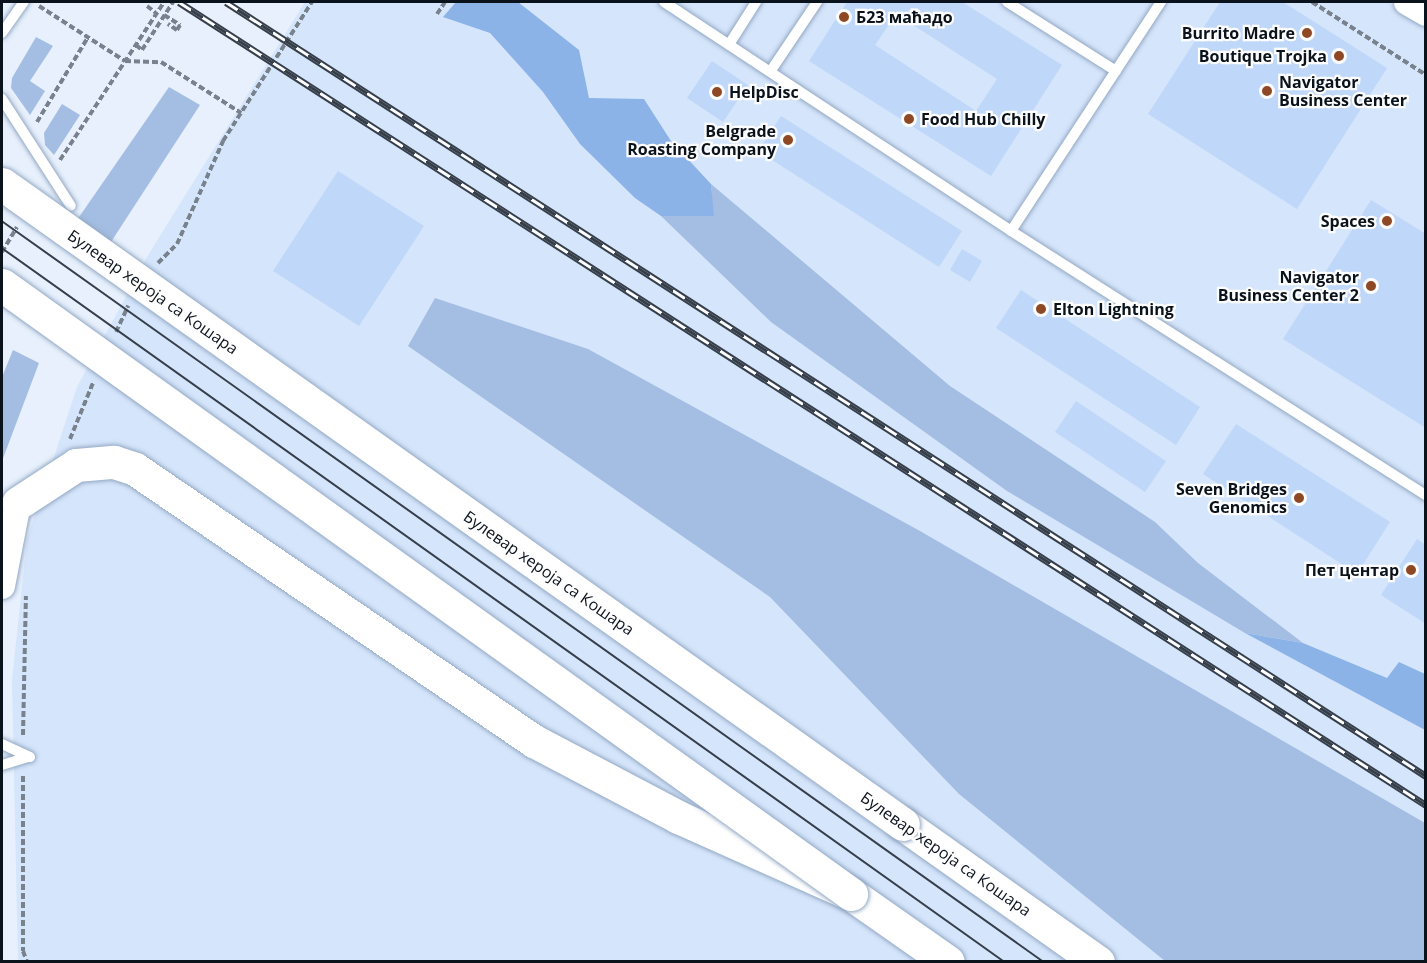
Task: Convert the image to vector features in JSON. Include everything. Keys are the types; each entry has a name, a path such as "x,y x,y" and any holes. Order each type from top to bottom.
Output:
{"main road":[{"name":"Булевар хероја са Кошара","path":"2,184 1098,962"},
{"path":"2,285 948,962"},
{"path":"10,506 76,465 114,462 153,479 534,741 678,818 851,894"}],"street":[{"path":"1407,2 1425,13"},
{"path":"2,586 10,506"}],"lane":[{"path":"2,33 24,2"},
{"path":"664,2 771,69 1011,231 1425,495"},
{"path":"730,43 756,2"},
{"path":"771,69 817,2"},
{"path":"1007,2 1116,70"},
{"path":"1011,231 1161,2"},
{"path":"2,99 71,206"},
{"path":"2,744 23,757"},
{"path":"2,765 23,757"}],"path":[{"path":"32,2 125,61 161,62 241,113"},
{"path":"50,173 164,2"},
{"path":"135,45 142,50 173,2"},
{"path":"156,266 177,244 223,141 312,2"},
{"path":"437,14 445,2"},
{"path":"1312,2 1425,75"},
{"path":"147,6 156,13"},
{"path":"164,15 180,25 177,30 168,24"},
{"path":"28,138 88,37"},
{"path":"2,252 18,224"},
{"path":"113,338 132,300"},
{"path":"60,474 66,448 97,374"},
{"path":"27,588 23,757 23,951 27,962"}],"shaded area":[{"path":"305,2 1388,2 1425,26 1425,961 18,962 12,680 27,539 77,387 150,252"},
{"path":"456,2 518,2 579,50 589,98 644,99 671,141 711,184 714,216 661,216 635,198 580,144 543,92 490,33 443,17"},
{"path":"36,37 53,46 30,81 45,91 30,115 11,88 12,78"},
{"path":"169,87 200,105 109,245 77,220"},
{"path":"62,104 80,115 54,155 45,145 44,133"},
{"path":"711,184 950,386 1155,522 1198,563 1303,643 1245,633 1007,491 771,322 661,216 713,216"},
{"path":"435,298 588,349 920,531 1425,823 1425,961 1165,961 959,794 770,597 408,346"},
{"path":"13,350 39,363 2,461 2,377"},
{"path":"1245,633 1303,643 1387,678 1399,662 1425,674 1425,730"}],"building":[{"path":"847,2 962,2 1062,65 991,176 809,61","holes":["896,14 997,79 976,111 875,45"]},
{"name":"Navigator Business Center","path":"1220,2 1283,2 1387,68 1297,209 1148,114"},
{"name":"HelpDisc","path":"712,61 748,85 723,122 687,98"},
{"path":"781,116 962,231 939,267 758,151"},
{"path":"338,171 424,226 359,326 273,271"},
{"name":"Navigator Business Center 2","path":"1371,200 1426,234 1426,428 1283,339"},
{"path":"962,249 982,261 970,282 950,270"},
{"path":"1021,290 1200,407 1176,445 996,328"},
{"path":"1076,401 1166,461 1145,492 1055,432"},
{"path":"1236,424 1390,522 1357,574 1203,474"},
{"name":"Пет центар","path":"1417,539 1426,545 1426,624 1381,595"}],"tram line":[{"path":"2,221 1044,962"},
{"path":"2,248 1005,962"}],"railway":[{"path":"179,2 1426,805"},
{"path":"226,2 1426,776"}],"place":[{"name":"Б23 маћадо","path":"844,17"},
{"name":"Burrito Madre","path":"1307,33"},
{"name":"Boutique Trojka","path":"1339,56"},
{"name":"Navigator Business Center","path":"1267,91"},
{"name":"HelpDisc","path":"717,92"},
{"name":"Food Hub Chilly","path":"909,119"},
{"name":"Belgrade Roasting Company","path":"788,140"},
{"name":"Spaces","path":"1387,221"},
{"name":"Navigator Business Center 2","path":"1371,286"},
{"name":"Elton Lightning","path":"1041,309"},
{"name":"Seven Bridges Genomics","path":"1299,498"},
{"name":"Пет центар","path":"1411,570"}]}
